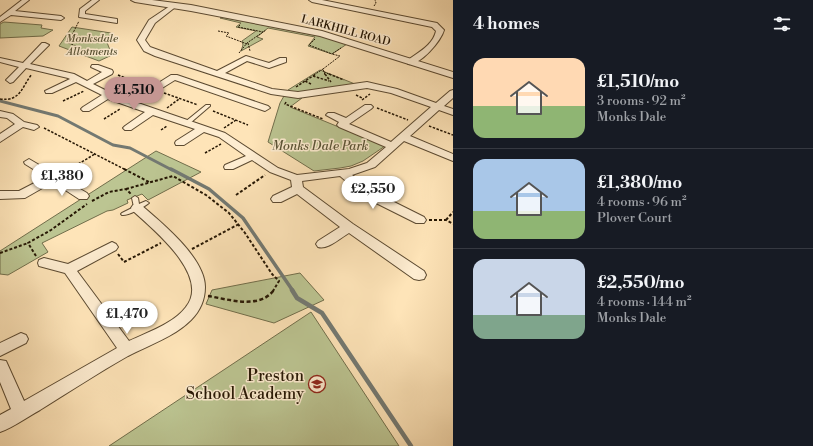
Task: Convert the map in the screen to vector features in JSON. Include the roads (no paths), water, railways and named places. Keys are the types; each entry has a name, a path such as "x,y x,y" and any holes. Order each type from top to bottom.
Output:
{"street":[{"path":"0,20 26,0"},
{"path":"96,0 82,10 81,16 114,21"},
{"name":"LARKHILL ROAD","path":"135,0 175,6 320,34 453,75"},
{"path":"312,0 434,25 440,30 440,34 432,45 412,62"},
{"path":"175,6 152,22 141,40 147,48 158,54 271,91 298,95 367,85 394,91 453,112"},
{"path":"10,13 61,18"},
{"path":"10,80 45,45"},
{"path":"217,74 248,49 269,66 283,60"},
{"path":"0,60 71,76 86,88 105,97 156,112 222,135 297,184 349,227 419,275"},
{"path":"86,88 109,72 95,67"},
{"path":"131,104 170,75 265,108"},
{"path":"49,91 76,79"},
{"path":"277,199 297,184 350,172 370,165 453,93"},
{"path":"86,109 105,97"},
{"path":"344,123 369,106"},
{"path":"128,128 156,112"},
{"path":"0,114 10,116 21,124 34,128"},
{"path":"331,115 344,123 393,146"},
{"path":"0,139 21,124"},
{"path":"180,143 203,128"},
{"path":"403,137 453,158"},
{"path":"229,167 253,156"},
{"path":"29,162 82,196"},
{"path":"343,173 370,195 420,220"},
{"path":"0,195 21,195 53,178"},
{"path":"0,424 178,322 190,311 197,299 198,282 194,268 169,239 136,206"},
{"path":"322,244 349,227"},
{"path":"44,263 69,269 112,247"},
{"path":"69,269 127,350"},
{"path":"0,350 21,339"},
{"path":"2,366 21,412"}],"lane":[{"path":"187,123 207,107"}],"waterway":[{"path":"0,101 58,116 113,145 130,148 172,170"},
{"path":"171,169 209,189 243,218 293,291"},
{"path":"292,290 297,298 322,313 411,446"}],"place":[{"name":"Preston School Academy","path":"317,384"}],"park label":[{"name":"Monksdale Allotments","path":"92,44"},
{"name":"Monks Dale Park","path":"320,145"}]}
